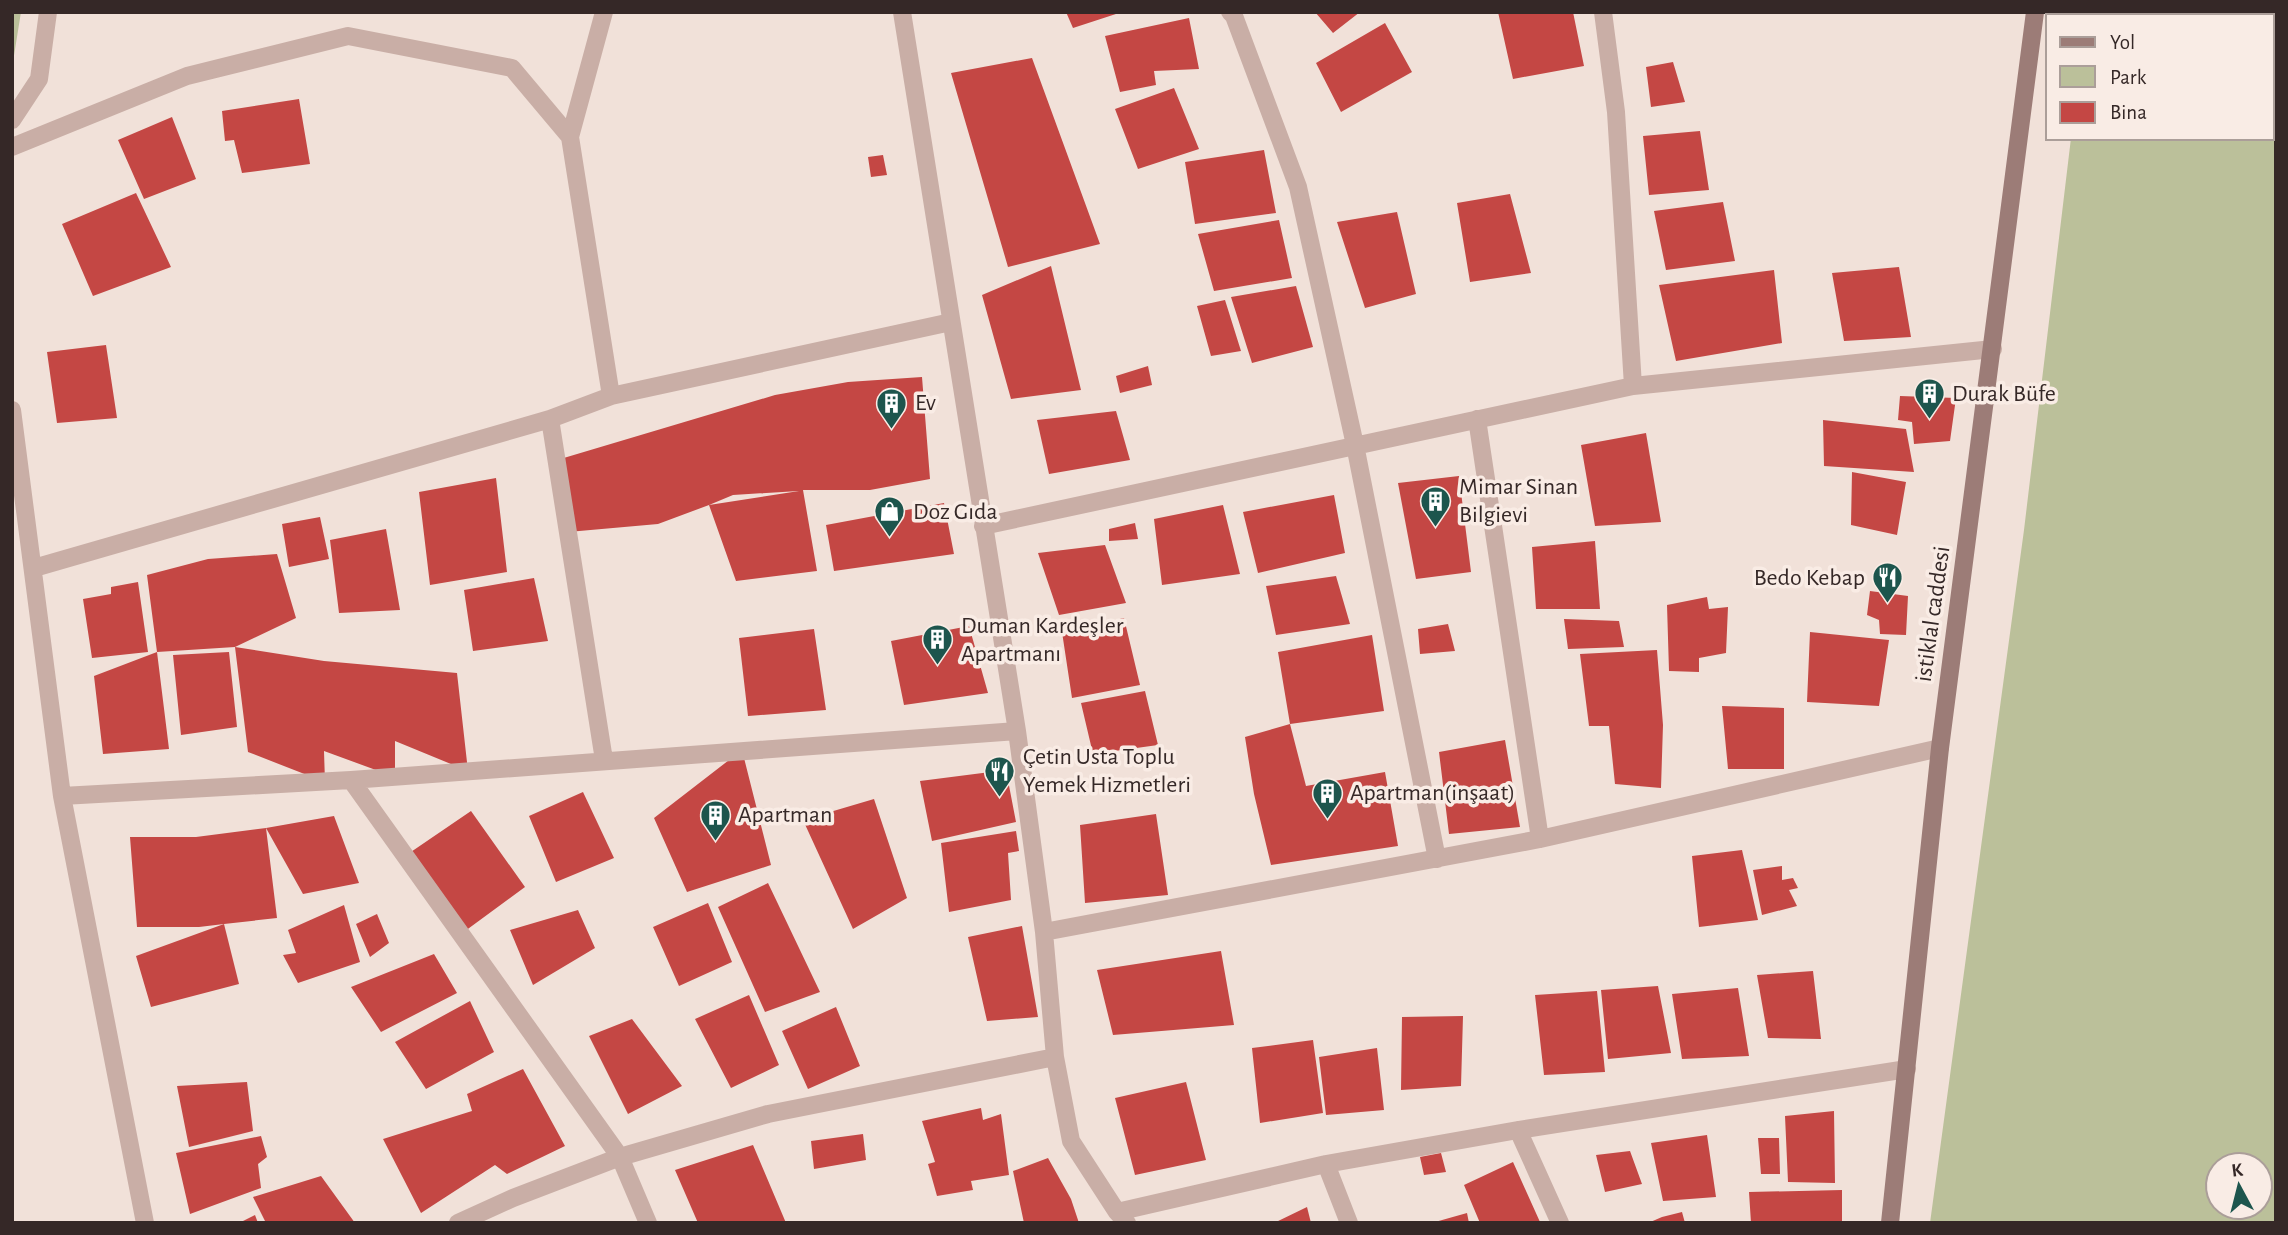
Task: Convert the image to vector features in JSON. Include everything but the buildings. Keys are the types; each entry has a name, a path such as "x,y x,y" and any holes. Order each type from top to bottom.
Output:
{"main road":[{"name":"istiklal caddesi","path":"1890,1223 1940,748 2035,12"}],"street":[{"path":"12,120 39,79 48,12"},
{"path":"604,12 570,137 611,397"},
{"path":"902,12 1017,731 1044,932 1055,1058 1071,1141 1122,1217 1325,1164 1518,1130 1907,1069"},
{"path":"1230,12 1234,16 1298,187 1355,445 1437,859"},
{"path":"1603,12 1616,112 1633,386"},
{"path":"12,147 187,76 348,36 512,68 570,137"},
{"path":"34,568 550,419 611,397 951,322"},
{"path":"983,526 1633,386 1993,349"},
{"path":"12,410 62,796 145,1223"},
{"path":"550,419 604,760"},
{"path":"1477,419 1540,839"},
{"path":"62,796 351,780 1017,731"},
{"path":"1044,932 1540,839 1940,748"},
{"path":"351,780 620,1157 648,1223"},
{"path":"461,1222 513,1198 620,1157 768,1114 1055,1058"},
{"path":"1518,1130 1560,1223"},
{"path":"1325,1164 1349,1223"}],"green space":[{"path":"12,12 21,12 12,68"},
{"path":"2086,12 2276,12 2276,1223 1930,1223 2024,530 2071,140 2274,140 2274,14"}],"place":[{"name":"Durak Büfe","path":"1929,421"},
{"name":"Ev","path":"892,430"},
{"name":"Mimar Sinan Bilgievi","path":"1436,528"},
{"name":"Doz Gıda","path":"890,539"},
{"name":"Bedo Kebap","path":"1888,605"},
{"name":"Duman Kardeşler Apartmanı","path":"938,667"},
{"name":"Çetin Usta Toplu Yemek Hizmetleri","path":"1000,798"},
{"name":"Apartman(inşaat)","path":"1327,820"},
{"name":"Apartman","path":"715,842"}]}
